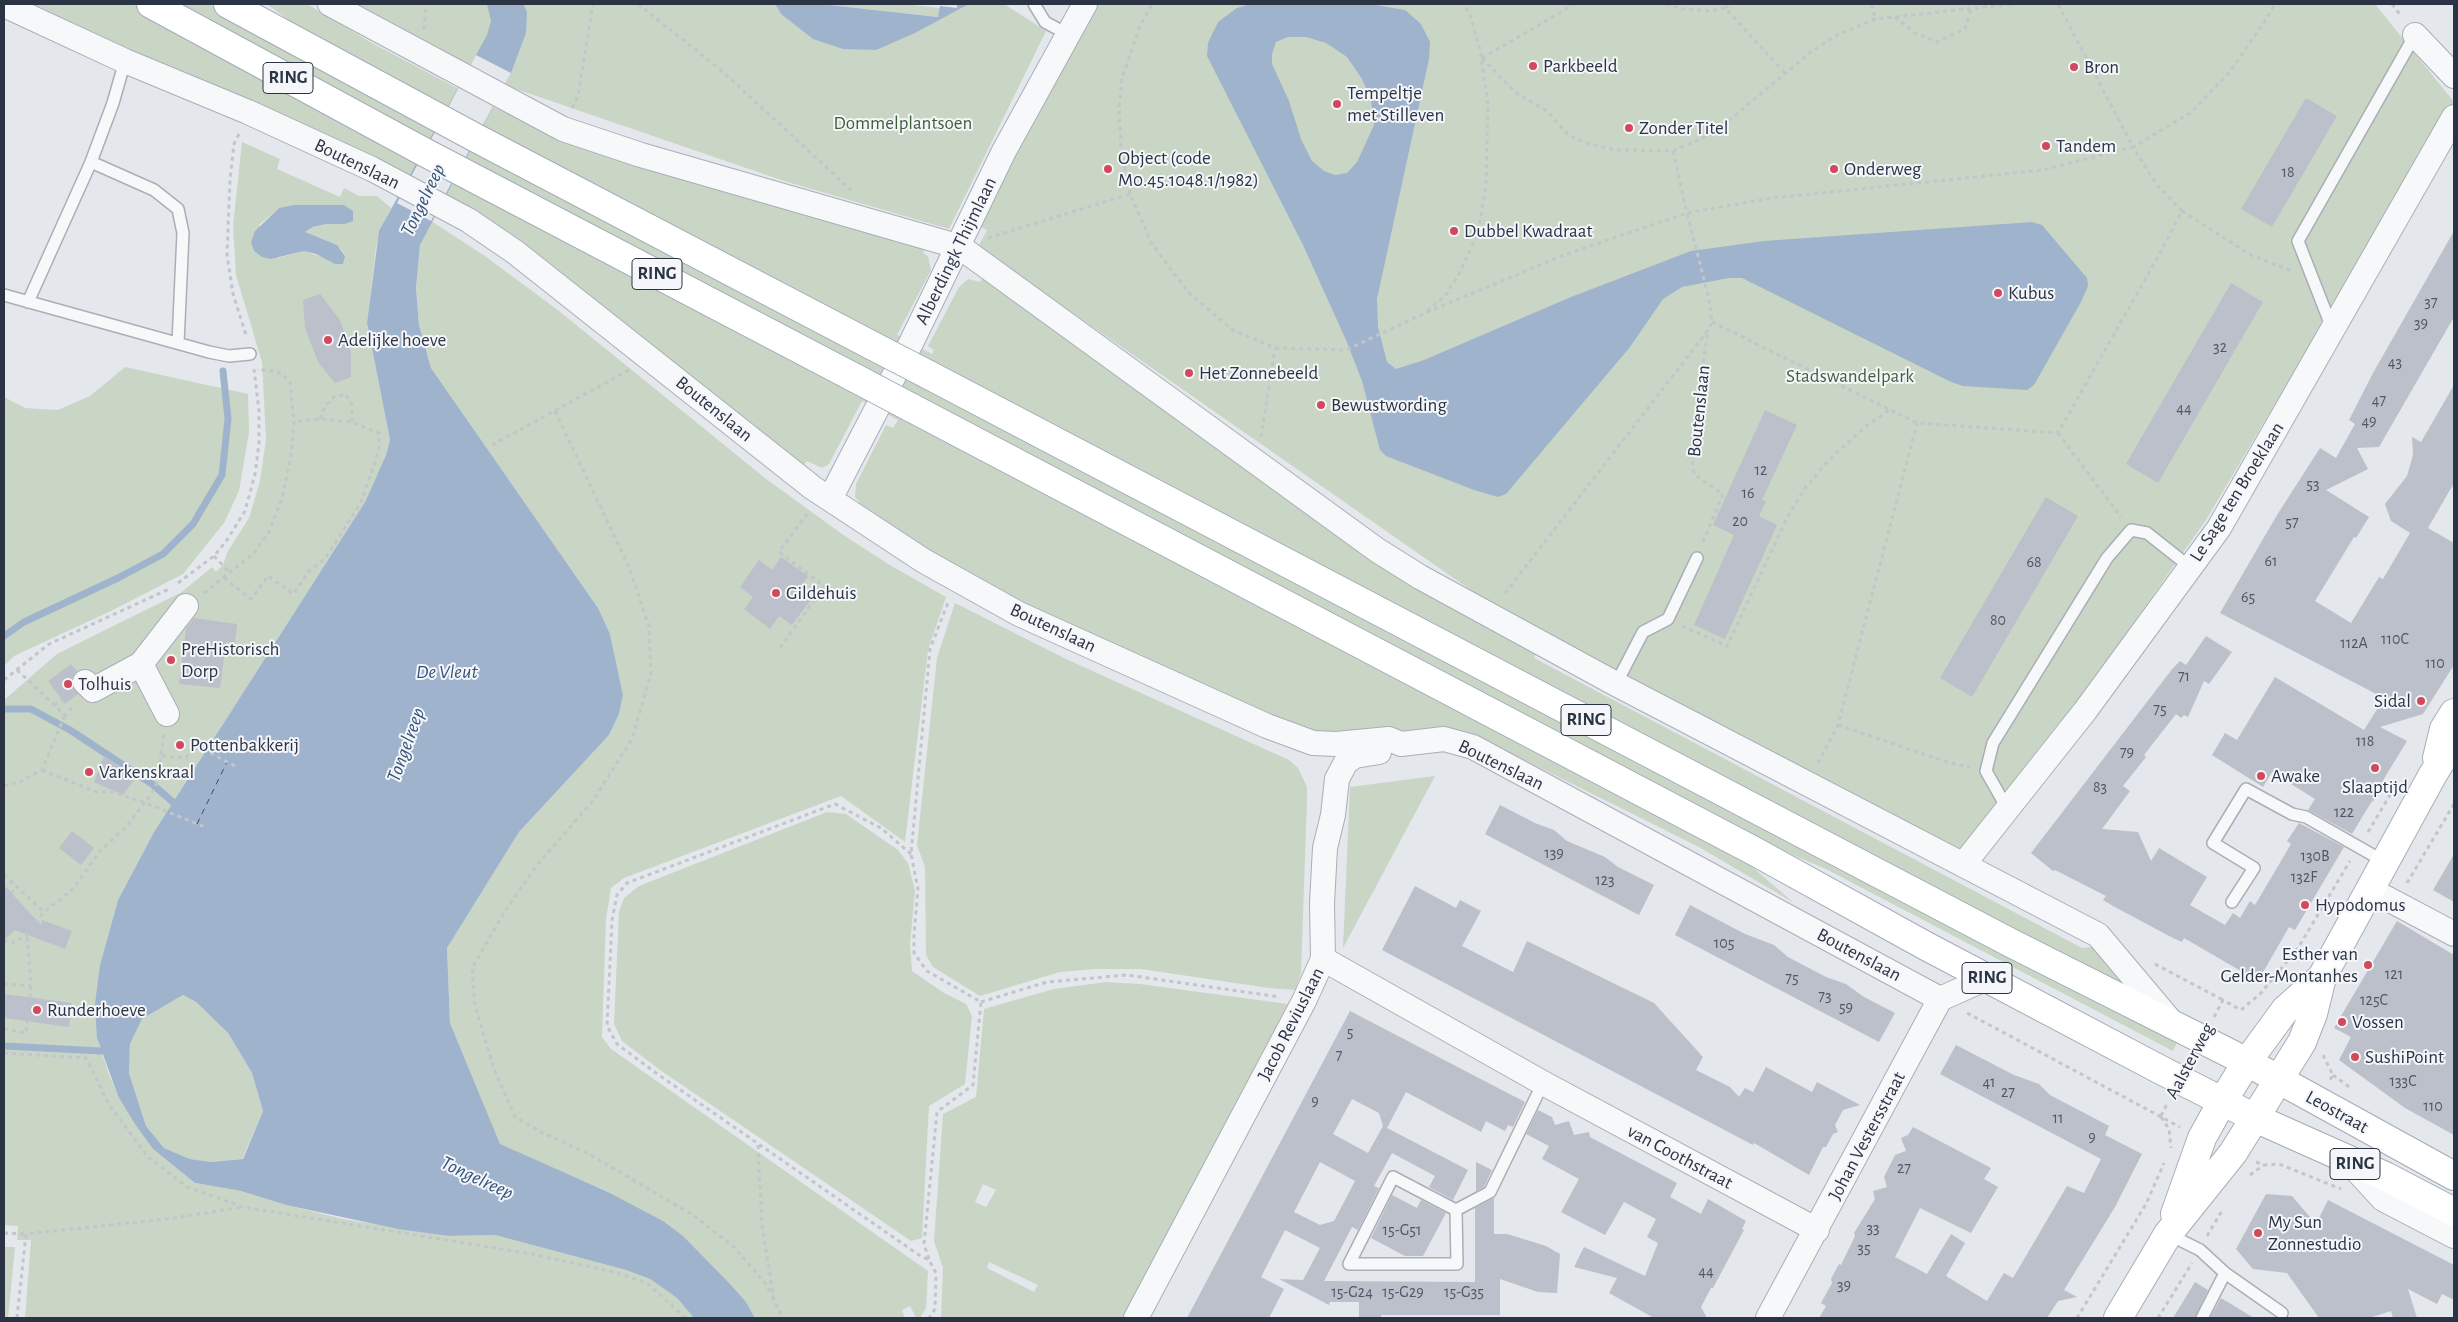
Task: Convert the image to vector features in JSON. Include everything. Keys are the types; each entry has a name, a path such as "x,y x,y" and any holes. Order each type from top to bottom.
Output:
{"main road":[{"name":"Boutenslaan","path":"151,4 424,152 1754,851 1987,978 2222,1102"},
{"name":"RING","path":"228,4 476,138 1966,920 2247,1062"},
{"path":"2432,776 2444,729 2454,713"},
{"path":"2118,1318 2168,1234 2233,1153 2305,1035 2313,1014 2322,977 2432,776 2454,740"},
{"path":"2168,1234 2202,1138 2222,1102 2247,1062 2285,1010 2322,977"},
{"name":"Leostraat","path":"2247,1062 2454,1176"},
{"name":"Leostraat","path":"2222,1102 2348,1161 2385,1176 2454,1212"}],"street":[{"path":"330,4 563,129 641,155 960,247 1256,460 1377,550 1420,577 1616,684 2098,935 2174,1025"},
{"name":"Alberdingk Thijmlaan","path":"826,496 960,247 1004,150 1085,4"},
{"name":"Boutenslaan","path":"4,5 125,61 248,112 405,187 495,237 826,496 888,539 1019,614 1267,726 1314,743 1336,744 1389,739 1401,744 1444,739 1473,747 1940,999"},
{"path":"2415,35 2454,76"},
{"name":"Le Sage ten Broeklaan","path":"1963,865 2085,711 2218,528 2334,331 2454,117"},
{"path":"89,686 141,664 186,606"},
{"path":"141,664 167,714"},
{"name":"Jacob Reviuslaan","path":"1136,1318 1304,1000 1323,959 1322,904 1325,848 1333,815 1337,779 1346,762 1355,756 1389,750 1401,744"},
{"path":"2371,890 2454,934"},
{"name":"van Coothstraat","path":"1323,959 1543,1083 1817,1230"},
{"path":"1940,999 1987,978"},
{"name":"Johan Vestersstraat","path":"1774,1316 1817,1230 1940,999"},
{"name":"Leostraat","path":"2348,1161 2383,1199 2454,1236"}],"lane":[{"path":"1034,4 1045,22 1067,34"},
{"path":"2334,331 2298,241 2415,35"},
{"path":"28,302 91,162 113,103 125,61"},
{"path":"91,162 154,190 178,209 183,233 178,343"},
{"path":"4,296 229,356 250,354"},
{"path":"2008,810 1986,771 1993,743 2107,558 2131,530 2147,533 2190,567"},
{"path":"1616,684 1643,632 1668,619 1696,558"},
{"path":"2232,902 2254,868 2213,843 2246,789 2292,814 2306,817 2385,862"},
{"path":"1456,1210 1490,1192 1543,1083"},
{"path":"1393,1178 1456,1210 1456,1264 1350,1264 1393,1178"},
{"path":"2168,1234 2200,1250 2225,1273 2282,1313"},
{"path":"2202,1318 2225,1273"}],"path":[{"path":"563,129 578,95 593,4"},
{"path":"638,4 722,71 854,193 849,216"},
{"path":"1152,4 1140,26 1122,78 1119,109 1121,147 1130,194 1152,244 1188,293 1233,330 1276,348 1346,350 1564,255 1687,213 1772,198 2043,170 2133,147 2190,113 2228,74 2275,4"},
{"path":"1425,314 1445,296 1458,276 1478,232 1486,186 1488,104 1482,58 1470,15 1464,4"},
{"path":"1482,58 1575,4"},
{"path":"1666,4 1691,10 1710,11 1733,4"},
{"path":"1872,4 1875,19"},
{"path":"1482,58 1516,93 1547,111 1568,134 1589,144 1616,150 1673,151 1714,133 1784,72 1837,35 1875,19 2013,4"},
{"path":"2058,4 2133,147 2157,185 2182,211 2251,255 2283,269 2311,276"},
{"path":"1725,8 1784,72"},
{"path":"1895,17 1915,33 1937,42 1965,29 1971,8"},
{"path":"4,680 49,644 169,589 199,570 227,540 245,511 255,474 259,443 259,411 254,370 233,294 226,255 234,144"},
{"path":"1489,614 1712,322 1709,299 1673,151"},
{"path":"960,247 1130,194"},
{"path":"2058,433 2182,211"},
{"path":"1712,322 1916,423 2058,433 2131,530"},
{"name":"Boutenslaan","path":"1696,558 1723,494 1694,474 1691,449 1708,329"},
{"path":"1256,460 1276,348"},
{"path":"492,445 651,358"},
{"path":"186,606 254,553 269,532 282,498 291,456 294,422 290,382 282,374 269,370 254,370"},
{"path":"320,419 325,406 334,397 346,394 352,405 352,422"},
{"path":"1668,619 1727,646 1784,525 1805,488 1828,461 1864,427 1890,410"},
{"path":"555,411 628,565 649,626 651,673 632,739 592,802 537,865 505,911 472,968 475,1006 494,1069 515,1117 543,1133 589,1154 693,1215 733,1246 766,1284 783,1318"},
{"path":"224,578 251,599 268,576 293,594 310,570 325,559 362,502 379,450 379,433 352,422 320,419 294,422"},
{"path":"1807,784 1838,726 1916,423"},
{"path":"780,648 824,586 779,552 826,496"},
{"path":"214,556 230,573"},
{"path":"960,581 948,602 930,649 911,854 918,889 914,953 927,971 981,1002 1047,982 1127,975 1304,1000"},
{"path":"18,670 65,714"},
{"path":"4,786 22,781 42,770 65,714 89,686"},
{"path":"54,705 62,700"},
{"path":"4,940 12,943 27,935 44,912 73,889 100,851 126,826 152,793 157,783 167,714"},
{"path":"1838,726 1950,763 1986,771"},
{"path":"162,756 186,758 192,747 203,749 235,766"},
{"path":"42,770 97,792 113,792 143,802 205,828"},
{"path":"911,854 881,828 835,804 626,883 617,895 612,920 607,1026 617,1044 758,1144 919,1255 930,1260"},
{"path":"2395,903 2454,804"},
{"name":"Aalsterweg","path":"2202,1039 2223,1000 2241,1010 2261,993 2298,948 2358,848"},
{"path":"4,875 44,912"},
{"path":"11,893 17,888"},
{"path":"27,935 31,986 30,998"},
{"path":"2149,961 2223,1000"},
{"path":"4,984 31,986"},
{"path":"1940,999 2161,1116"},
{"path":"929,1318 935,1309 936,1273 924,1244 937,1112 973,1085 981,1002"},
{"path":"4,1029 26,1033 27,1021"},
{"path":"4,1053 86,1058 110,1106 148,1157 187,1187 243,1207 532,1254 614,1272 647,1283 686,1318"},
{"name":"Aalsterweg","path":"2077,1318 2146,1204 2171,1148 2169,1129 2161,1116 2180,1080"},
{"path":"758,1144 762,1226 774,1300"},
{"path":"2279,1164 2345,1191"},
{"path":"2244,1179 2264,1166"},
{"path":"2158,1318 2227,1202"},
{"path":"4,1233 26,1234 175,1218 243,1207"},
{"path":"17,1318 26,1234"}],"green space":[{"path":"31,4 133,4 243,66 1736,853 1794,903 1699,847 1468,732 1450,728 1337,738 1309,735 1021,605 855,509 860,503 855,497 856,484 886,425 893,428 898,420 862,401 829,464 822,468 807,461 803,466 546,260 513,237 252,105"},
{"path":"174,4 208,4 2178,1040 2173,1051 1826,869 1767,844 861,369"},
{"path":"267,4 307,4 372,43 485,103 541,129 925,246 923,253 928,256 931,270 897,335 932,354 934,350 928,346 959,287 968,279 980,282 985,275 1538,650 1534,658 2082,948 2093,947 2128,983 2125,988 310,36"},
{"name":"Dommelplantsoen","path":"323,4 775,4 781,14 909,35 969,4 1004,4 1046,31 949,229 784,181 516,89"},
{"path":"820,4 903,4 940,8 939,17"},
{"name":"Stadswandelpark","path":"1095,4 2375,4 2454,102 2206,520 2090,685 2039,748 1955,861 1488,602 978,247 987,230 979,226 1016,146"},
{"path":"242,142 280,159 277,169 340,197 344,188 359,196 377,196 391,208 380,231 376,248 367,324 390,440 386,455 365,502 154,832 118,900 100,965 97,1038 118,1096 153,1149 195,1183 241,1191 286,1205 343,1219 449,1236 495,1235 626,1270 650,1279 677,1298 694,1318 25,1318 31,1240 17,1240 18,1226 4,1225 4,700 57,654 182,592 212,567 216,572 223,565 228,551 249,518 260,481 266,439 262,362 236,275 233,226","holes":["279,208 345,224 326,224 313,227 304,233 341,249 345,256 322,257 304,251 278,258 259,225"]},
{"path":"431,221 485,256 559,311 765,478 842,534 888,564 946,597 928,650 905,842 841,796 624,878 611,888 606,919 602,1037 611,1049 928,1271 926,1308 920,1318 916,1318 910,1306 902,1310 905,1318 755,1318 746,1302 607,1191 500,1145 450,1023 447,948 519,832 609,735 619,714 623,695 610,634 598,608 431,368 419,325 416,288 420,245"},
{"path":"125,367 248,394 249,432 239,491 224,523 183,574 113,610 14,656 4,666 4,397 25,408 58,410 90,396"},
{"path":"955,603 1066,659 1289,760 1298,768 1307,787 1307,799 1301,973 1295,990 1269,988 1141,969 1094,969 1060,972 980,996 933,967 926,955 925,867 917,845 937,658"},
{"path":"1435,776 1343,948 1350,787"},
{"path":"827,812 846,814 898,850 908,863 915,891 910,944 912,971 944,993 966,1004 972,1016 965,1084 929,1106 922,1238 911,1241 660,1070 622,1041 614,1024 619,912 624,898 639,886"},
{"path":"1106,982 1140,984 1288,1004 1122,1318 941,1318 943,1268 934,1241 943,1114 976,1097 984,1009 1054,989","holes":["983,1184 996,1190 986,1207 975,1202","989,1262 1038,1285 1034,1292 987,1268"]},
{"path":"183,995 196,1002 228,1033 252,1073 263,1111 242,1159 211,1162 190,1159 164,1148 146,1126 129,1073 130,1044 142,1019"},
{"path":"4,1247 15,1247 8,1318 4,1318"}],"water":[{"name":"De Vleut","path":"487,4 523,4 527,12 526,33 511,73 420,245 416,288 419,325 431,368 598,608 610,634 623,695 619,714 609,735 519,832 447,948 450,1023 500,1144 606,1191 663,1221 683,1236 730,1284 746,1302 755,1318 694,1318 677,1298 650,1279 626,1270 495,1235 449,1236 398,1229 286,1205 241,1191 195,1183 153,1149 135,1124 118,1096 97,1038 95,1004 100,965 118,900 154,832 365,502 386,455 390,440 367,323 379,231 487,35 491,21","holes":["183,995 196,1002 228,1033 252,1073 263,1111 243,1159 211,1162 190,1159 164,1148 146,1126 129,1073 130,1044 142,1019"]},
{"path":"775,4 820,4 938,17 940,6 957,8 957,4 969,4 915,33 876,50 843,49 813,39 781,14"},
{"path":"1251,4 1376,5 1405,10 1421,24 1430,42 1429,59 1377,299 1378,327 1387,362 1396,369 1424,360 1571,297 1691,251 1764,241 2032,222 2042,225 2087,278 2088,286 2081,302 2034,385 2027,390 1963,386 1951,382 1742,278 1729,278 1682,287 1663,299 1630,347 1506,494 1498,497 1474,490 1386,456 1380,450 1362,381 1346,340 1303,245 1207,56 1208,43 1218,22 1237,8","holes":["1288,37 1306,37 1326,43 1347,57 1362,79 1371,100 1374,125 1357,162 1347,173 1335,175 1324,171 1312,161 1301,139 1289,101 1272,64 1272,54 1276,42"]},
{"path":"294,205 344,205 353,211 353,221 345,224 326,224 313,227 305,232 337,245 345,256 343,264 335,264 316,254 304,251 271,259 262,257 254,251 251,242 255,231 279,208"}],"pier":[{"path":"476,55 511,73 431,221 397,203"}],"building":[{"path":"2306,98 2337,116 2272,227 2241,209"},
{"path":"2454,231 2454,317 2379,447 2357,448 2368,469 2326,490 2369,517 2356,538 2354,537 2315,601 2351,623 2379,577 2383,579 2410,533 2391,521 2385,504 2407,476 2413,455 2412,437 2421,442 2454,385 2454,483 2428,528 2454,543 2454,665 2423,714 2380,727 2407,741 2385,777 2373,802 2352,834 2308,810 2315,799 2272,772 2263,787 2212,755 2225,733 2237,740 2275,677 2364,730 2384,698 2220,613 2277,515 2320,448 2336,458 2355,424 2349,420 2373,373"},
{"path":"2231,283 2263,302 2158,483 2126,464"},
{"name":"Adelijke hoeve","path":"320,294 340,320 351,352 351,377 335,383 318,362 305,328 303,300"},
{"path":"1765,410 1797,425 1762,500 1766,501 1759,516 1777,525 1725,639 1694,625 1734,535 1713,525"},
{"path":"2046,497 2078,516 1972,697 1940,678"},
{"name":"Gildehuis","path":"781,557 808,576 799,589 812,598 792,625 779,616 770,629 744,609 753,597 740,587 759,560 772,570"},
{"path":"194,618 237,624 235,643 226,642 220,688 179,684 186,629"},
{"path":"2206,636 2232,652 2209,684 2204,681 2188,717 2184,715 2181,718 2176,714 2144,755 2146,757 2123,786 2130,791 2102,829 2138,832 2151,861 2159,848 2207,877 2190,905 2225,925 2233,913 2240,918 2250,901 2255,905 2291,844 2287,841 2299,823 2344,847 2295,930 2289,927 2258,981 2184,938 2182,942 2173,938 2113,906 2103,900 2106,896 2055,870 2053,871 2031,853 2173,668 2180,661 2186,665"},
{"name":"Tolhuis","path":"71,664 77,671 72,678 72,685 78,694 65,704 48,681"},
{"path":"104,756 137,776 123,795 94,782"},
{"path":"1500,805 1535,823 1554,830 1567,841 1605,857 1618,867 1654,885 1639,915 1485,834"},
{"path":"72,831 94,848 81,865 59,848"},
{"path":"2454,854 2454,902 2433,890"},
{"path":"4,885 41,925 42,920 72,931 65,949 15,930 4,940"},
{"path":"1415,886 1456,908 1460,900 1481,911 1462,946 1513,972 1527,941 1654,1003 1703,1057 1696,1070 1730,1087 1739,1097 1745,1088 1753,1092 1766,1067 1812,1092 1817,1082 1860,1105 1843,1110 1835,1125 1838,1132 1833,1134 1826,1147 1823,1147 1809,1175 1754,1143 1753,1145 1382,950"},
{"path":"1690,905 1745,934 1774,945 1788,957 1826,977 1846,984 1864,997 1895,1013 1879,1042 1675,935"},
{"path":"2397,921 2454,955 2454,1135 2405,1108 2339,1060 2351,1037 2334,1028"},
{"name":"Runderhoeve","path":"4,994 72,1003 69,1027 4,1018"},
{"path":"1350,1011 1525,1102 1513,1127 1508,1125 1505,1131 1486,1121 1481,1132 1406,1092 1387,1128 1468,1170 1453,1200 1429,1187 1435,1176 1392,1153 1374,1186 1379,1188 1358,1230 1352,1227 1324,1281 1475,1282 1475,1208 1494,1198 1494,1234 1507,1234 1546,1246 1560,1254 1557,1293 1538,1292 1500,1279 1500,1315 1381,1315 1381,1318 1359,1318 1359,1302 1330,1302 1329,1305 1279,1279 1303,1280 1320,1248 1285,1230 1261,1277 1284,1289 1269,1318 1187,1318","holes":["1352,1099 1379,1113 1383,1126 1368,1153 1333,1134","1320,1162 1355,1181 1334,1221 1320,1225 1294,1212"]},
{"path":"1956,1045 2014,1075 2039,1084 2050,1095 2109,1126 2105,1135 2142,1154 2115,1207 2064,1290 2077,1297 2058,1301 2047,1318 1819,1318 1826,1306 1821,1303 1832,1283 1831,1279 1839,1264 1841,1265 1855,1236 1854,1233 1875,1199 1873,1191 1887,1187 1884,1177 1895,1155 1906,1151 1901,1138 1908,1135 1913,1127 1991,1168 1984,1179 1998,1187 1971,1233 1920,1208 1895,1257 1927,1274 1951,1234 1965,1243 1946,1276 1987,1301 2004,1273 2013,1278 2067,1186 2084,1193 2101,1159 1940,1074"},
{"path":"1538,1110 1552,1117 1555,1125 1569,1121 1574,1135 1589,1132 1590,1137 1677,1183 1670,1197 1701,1214 1708,1199 1746,1221 1742,1229 1744,1230 1701,1307 1707,1318 1654,1318 1609,1293 1617,1278 1574,1267 1584,1247 1645,1276 1658,1243 1647,1237 1656,1219 1624,1202 1605,1235 1561,1212 1579,1179 1542,1159 1549,1146 1526,1134"},
{"path":"1476,1162 1492,1170 1484,1187 1476,1191"},
{"path":"2266,1194 2292,1196 2316,1224 2328,1200 2454,1265 2454,1300 2442,1294 2437,1304 2408,1289 2417,1318 2393,1318 2391,1311 2369,1318 2319,1318 2287,1273 2253,1269 2236,1249"},
{"path":"1392,1195 1417,1208 1421,1200 1446,1213 1423,1256 1405,1256 1371,1238"},
{"path":"2195,1282 2208,1290 2195,1318 2173,1318"},
{"path":"2221,1298 2254,1318 2210,1318"}],"waterway":[{"path":"4,636 24,622 118,578 163,554 193,524 222,475 228,419 223,371"},
{"path":"4,709 31,709 70,730 152,784 174,803"},
{"path":"4,1046 101,1051"}],"ferry route":[{"path":"197,824 227,762"}],"place":[{"name":"Parkbeeld","path":"1533,66"},
{"name":"Bron","path":"2074,67"},
{"name":"Tempeltje met Stilleven","path":"1337,104"},
{"name":"Zonder Titel","path":"1629,128"},
{"name":"Tandem","path":"2046,146"},
{"name":"Object (code M0.45.1048.1/1982)","path":"1108,169"},
{"name":"Onderweg","path":"1834,169"},
{"name":"Dubbel Kwadraat","path":"1454,231"},
{"name":"Kubus","path":"1998,293"},
{"name":"Adelijke hoeve","path":"328,340"},
{"name":"Het Zonnebeeld","path":"1189,373"},
{"name":"Bewustwording","path":"1321,405"},
{"name":"Gildehuis","path":"776,593"},
{"name":"PreHistorisch Dorp","path":"171,660"},
{"name":"Tolhuis","path":"68,684"},
{"name":"Sidal","path":"2421,701"},
{"name":"Pottenbakkerij","path":"180,745"},
{"name":"Slaaptijd","path":"2375,768"},
{"name":"Varkenskraal","path":"89,772"},
{"name":"Awake","path":"2261,776"},
{"name":"Hypodomus","path":"2305,905"},
{"name":"Esther van Gelder-Montanhes","path":"2368,965"},
{"name":"Runderhoeve","path":"37,1010"},
{"name":"Vossen","path":"2342,1022"},
{"name":"SushiPoint","path":"2355,1057"},
{"name":"My Sun Zonnestudio","path":"2258,1233"}],"water label":[{"name":"Tongelreep","path":"423,200"},
{"name":"Tongelreep","path":"406,745"},
{"name":"Tongelreep","path":"477,1178"}]}
